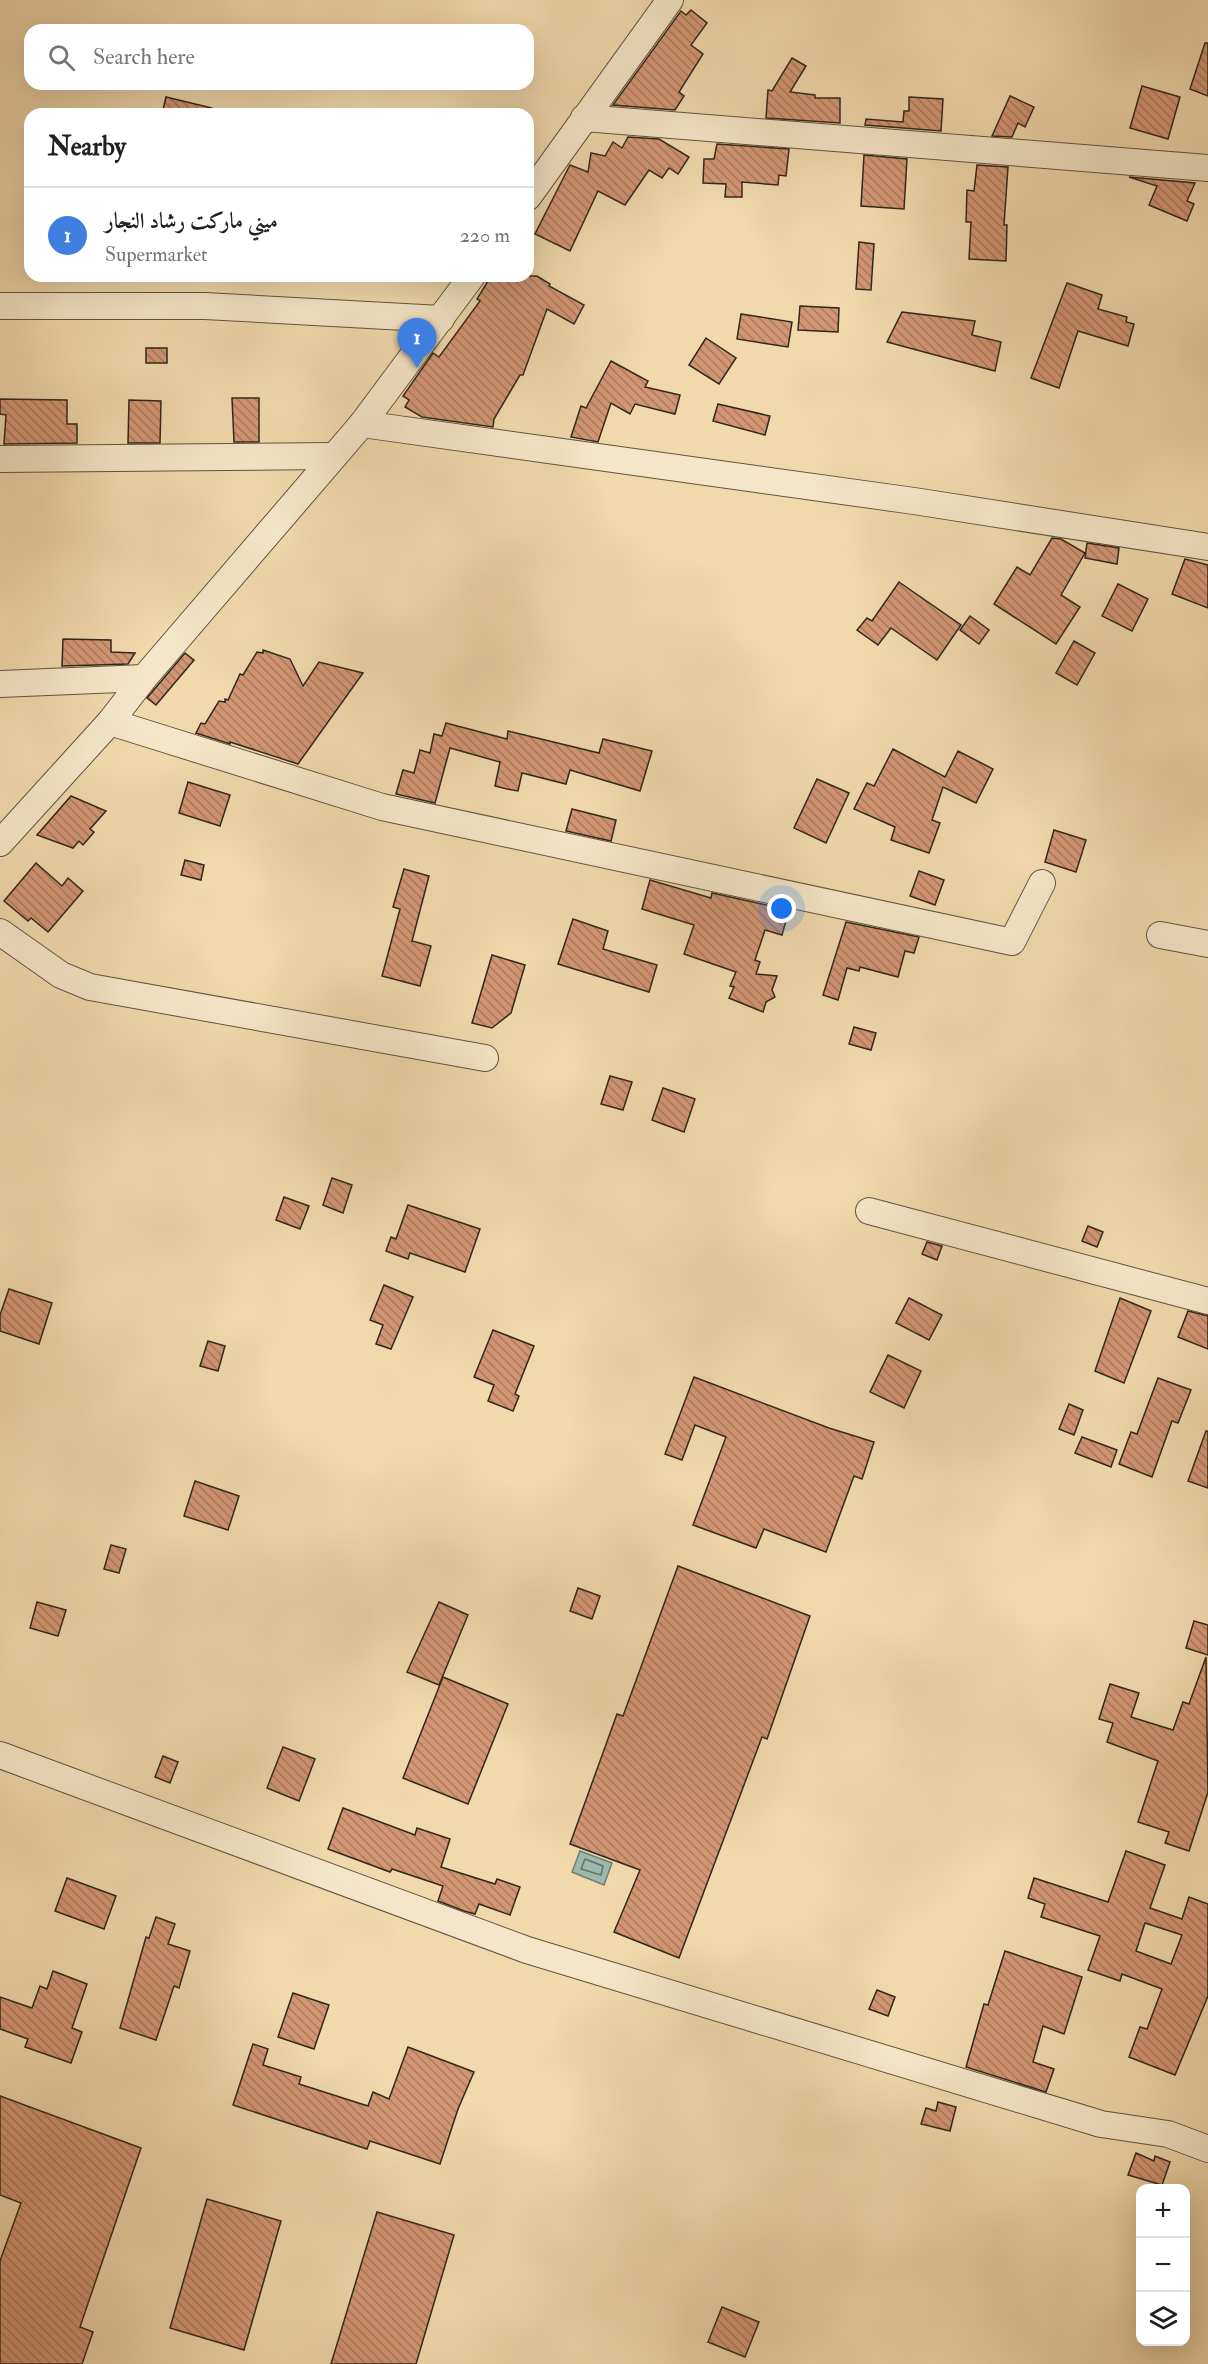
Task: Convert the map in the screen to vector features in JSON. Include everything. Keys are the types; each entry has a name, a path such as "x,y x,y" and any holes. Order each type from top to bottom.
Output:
{"street":[{"path":"534,189 670,0"},
{"path":"584,118 1208,168"},
{"path":"0,843 110,722 144,678 332,456 362,424 468,282"},
{"path":"0,306 205,306 441,319"},
{"path":"362,424 914,501 1208,547"},
{"path":"0,459 332,456"},
{"path":"0,684 144,678"},
{"path":"110,722 382,807 1012,942 1042,883"},
{"path":"0,932 62,975 90,987 485,1058"},
{"path":"1160,935 1208,945"},
{"path":"869,1210 1208,1300"},
{"path":"0,1755 527,1950 1044,2108 1101,2124 1168,2134 1208,2149"}],"water":[{"path":"580,1851 612,1863 604,1885 572,1872"}],"building":[{"path":"691,10 707,23 691,45 703,54 679,92 684,96 675,110 613,105 681,11 686,15"},
{"path":"1205,43 1208,43 1208,96 1190,89"},
{"path":"792,58 806,66 790,92 815,95 815,98 840,98 840,123 766,118 768,90 772,91"},
{"path":"1142,86 1180,97 1168,139 1130,128"},
{"path":"1010,96 1034,107 1025,127 1018,123 1012,137 992,136"},
{"path":"166,97 212,108 163,108"},
{"path":"909,97 943,99 941,131 865,125 866,119 903,122 904,111 909,111"},
{"path":"628,137 659,139 689,157 678,174 669,168 662,178 649,170 625,205 598,191 570,251 535,234 570,165 588,172 591,153 605,156 613,142 622,148"},
{"path":"717,144 789,149 786,176 779,175 778,185 742,182 742,197 725,197 726,184 703,183 704,159 714,159"},
{"path":"864,155 907,159 904,209 861,206"},
{"path":"977,165 1008,167 1004,225 1007,225 1006,261 969,259 971,222 966,222 967,190 974,191"},
{"path":"1129,177 1195,183 1187,201 1194,204 1187,221 1149,205 1157,186"},
{"path":"859,242 874,244 871,290 856,289"},
{"path":"534,276 537,276 550,284 549,286 584,305 574,324 547,309 523,375 520,375 494,419 493,427 422,417 405,407 409,400 403,396 433,353 439,357 480,301 477,299 487,282 534,282"},
{"path":"1067,283 1102,295 1098,309 1127,317 1126,322 1134,324 1128,346 1078,331 1059,388 1031,378"},
{"path":"800,306 839,308 838,332 798,330"},
{"path":"902,312 975,321 972,335 1001,342 995,371 887,342"},
{"path":"741,314 792,322 788,347 737,339"},
{"path":"706,338 736,358 719,384 689,365"},
{"path":"146,348 167,348 167,363 146,363"},
{"path":"611,361 648,381 645,387 680,395 675,414 635,404 630,414 611,403 598,442 571,437 581,406 586,408"},
{"path":"232,398 259,398 259,442 234,442"},
{"path":"0,399 67,400 67,424 77,424 77,443 4,444 6,415 0,414"},
{"path":"129,400 161,401 160,443 128,443"},
{"path":"718,404 770,416 765,435 713,421"},
{"path":"1052,538 1061,539 1085,553 1061,595 1080,607 1056,644 994,604 1017,567 1030,575"},
{"path":"1087,543 1119,548 1117,564 1085,558"},
{"path":"1185,559 1208,565 1208,608 1172,594"},
{"path":"899,582 961,625 937,660 891,628 878,645 857,630 867,618 872,621"},
{"path":"1118,584 1148,599 1132,631 1102,616"},
{"path":"970,616 989,630 979,644 960,630"},
{"path":"63,639 111,640 111,652 135,653 128,664 62,666"},
{"path":"1074,641 1095,653 1077,685 1056,673"},
{"path":"263,650 290,659 303,686 319,662 363,673 298,764 196,733 201,723 205,724 219,701 228,700 240,674 243,675 257,652 263,653"},
{"path":"185,653 194,660 156,705 147,698"},
{"path":"446,723 507,739 508,731 599,753 603,739 652,751 640,791 570,770 566,784 522,773 518,791 507,789 495,786 500,762 450,748 435,803 396,794 403,770 414,773 420,750 430,753 434,734 442,736"},
{"path":"893,749 945,777 958,751 993,769 976,803 943,787 932,820 940,823 929,853 891,840 895,827 854,809 867,783 874,786"},
{"path":"817,779 849,793 826,843 794,828"},
{"path":"188,782 230,795 220,826 179,813"},
{"path":"71,796 106,811 90,829 94,832 83,845 79,841 73,848 37,835"},
{"path":"572,809 616,820 611,841 566,831"},
{"path":"1054,830 1086,840 1076,872 1045,862"},
{"path":"185,860 204,865 201,880 181,875"},
{"path":"36,863 62,886 68,878 83,891 48,932 31,918 28,921 4,901"},
{"path":"404,869 429,876 412,941 431,946 420,986 382,976 400,909 393,907"},
{"path":"919,871 944,880 935,905 910,896"},
{"path":"650,880 711,898 712,893 789,910 782,935 765,930 755,960 760,962 756,974 777,976 772,990 775,997 766,1002 763,1012 729,998 734,987 730,986 736,972 684,954 694,925 642,909"},
{"path":"573,919 608,931 603,949 657,965 649,992 558,964"},
{"path":"846,922 919,937 914,953 905,951 898,977 860,967 859,971 847,968 838,1000 823,995"},
{"path":"492,955 525,965 511,1013 492,1028 472,1023"},
{"path":"854,1027 876,1033 871,1050 849,1044"},
{"path":"610,1076 632,1082 623,1110 601,1104"},
{"path":"663,1088 695,1099 684,1132 652,1120"},
{"path":"332,1178 352,1185 343,1213 323,1205"},
{"path":"284,1197 309,1206 300,1229 276,1220"},
{"path":"408,1205 480,1229 465,1272 410,1253 408,1259 386,1251 391,1237 396,1239"},
{"path":"1088,1226 1103,1232 1097,1247 1082,1241"},
{"path":"927,1242 942,1246 937,1260 922,1254"},
{"path":"384,1285 413,1297 391,1349 376,1344 383,1325 370,1320"},
{"path":"9,1289 52,1303 39,1344 0,1331 0,1315"},
{"path":"909,1298 942,1315 929,1340 896,1323"},
{"path":"1120,1298 1151,1311 1124,1383 1095,1371"},
{"path":"1188,1311 1208,1316 1208,1349 1178,1337"},
{"path":"493,1330 534,1346 515,1394 519,1396 513,1411 488,1401 494,1385 474,1377"},
{"path":"208,1341 225,1346 218,1371 200,1366"},
{"path":"888,1355 921,1371 904,1408 870,1392"},
{"path":"694,1377 829,1428 874,1442 862,1479 854,1476 826,1552 764,1529 756,1548 693,1525 726,1437 695,1425 682,1460 665,1454"},
{"path":"1158,1378 1191,1390 1178,1423 1172,1421 1152,1477 1119,1464 1131,1432 1137,1434"},
{"path":"1069,1404 1083,1410 1074,1435 1059,1429"},
{"path":"1206,1431 1208,1431 1208,1488 1188,1481"},
{"path":"1082,1437 1117,1450 1111,1467 1075,1453"},
{"path":"195,1481 239,1496 228,1530 184,1516"},
{"path":"111,1545 126,1549 119,1573 104,1569"},
{"path":"678,1566 810,1616 767,1739 762,1737 679,1958 614,1932 640,1870 570,1844 617,1714 623,1716"},
{"path":"578,1588 600,1596 592,1619 570,1611"},
{"path":"37,1602 66,1610 58,1636 30,1628"},
{"path":"439,1602 468,1615 439,1685 407,1672"},
{"path":"1194,1621 1208,1625 1208,1655 1186,1648"},
{"path":"1206,1657 1208,1792 1189,1851 1165,1843 1169,1832 1138,1822 1158,1761 1107,1742 1113,1723 1099,1719 1110,1684 1139,1693 1131,1717 1173,1730 1183,1702 1189,1704"},
{"path":"443,1677 508,1704 468,1804 403,1778"},
{"path":"283,1747 315,1759 299,1801 267,1788"},
{"path":"163,1756 178,1762 170,1783 155,1777"},
{"path":"343,1808 415,1835 417,1828 450,1839 441,1867 495,1884 497,1879 520,1887 510,1915 479,1904 475,1914 464,1911 438,1901 443,1886 392,1869 390,1872 328,1849"},
{"path":"1126,1851 1165,1865 1150,1908 1182,1919 1189,1897 1208,1904 1208,1996 1175,2075 1129,2057 1140,2027 1147,2029 1162,1989 1122,1974 1120,1981 1088,1970 1100,1936 1041,1917 1045,1904 1028,1898 1034,1878 1108,1902","holes":["1145,1923 1182,1935 1171,1964 1136,1951"]},
{"path":"67,1878 116,1896 104,1929 55,1911"},
{"path":"156,1917 175,1924 168,1944 190,1951 179,1988 174,1986 156,2040 120,2028 146,1937 149,1938"},
{"path":"1005,1951 1082,1977 1064,2034 1043,2026 1033,2062 1054,2069 1046,2092 966,2067 984,2004 988,2005"},
{"path":"53,1971 87,1984 72,2028 82,2032 71,2063 25,2047 28,2039 0,2029 0,1997 32,2008 40,1986 47,1989"},
{"path":"877,1990 895,1997 888,2016 869,2009"},
{"path":"293,1993 329,2005 314,2049 278,2037"},
{"path":"253,2044 268,2049 263,2065 301,2077 299,2084 368,2106 373,2092 389,2099 408,2047 474,2072 458,2109 440,2164 370,2141 367,2149 233,2105"},
{"path":"0,2096 141,2148 80,2327 93,2332 82,2364 0,2364 0,2261 21,2203 0,2195"},
{"path":"938,2102 956,2107 950,2131 921,2124 926,2108 936,2111"},
{"path":"1136,2153 1154,2161 1155,2156 1170,2162 1162,2184 1128,2175"},
{"path":"207,2199 281,2221 244,2350 170,2328"},
{"path":"377,2212 454,2235 416,2364 331,2364"},
{"path":"722,2307 759,2322 745,2357 708,2342"}],"place":[{"name":"ميني ماركت رشاد النجار","path":"417,368"}]}
